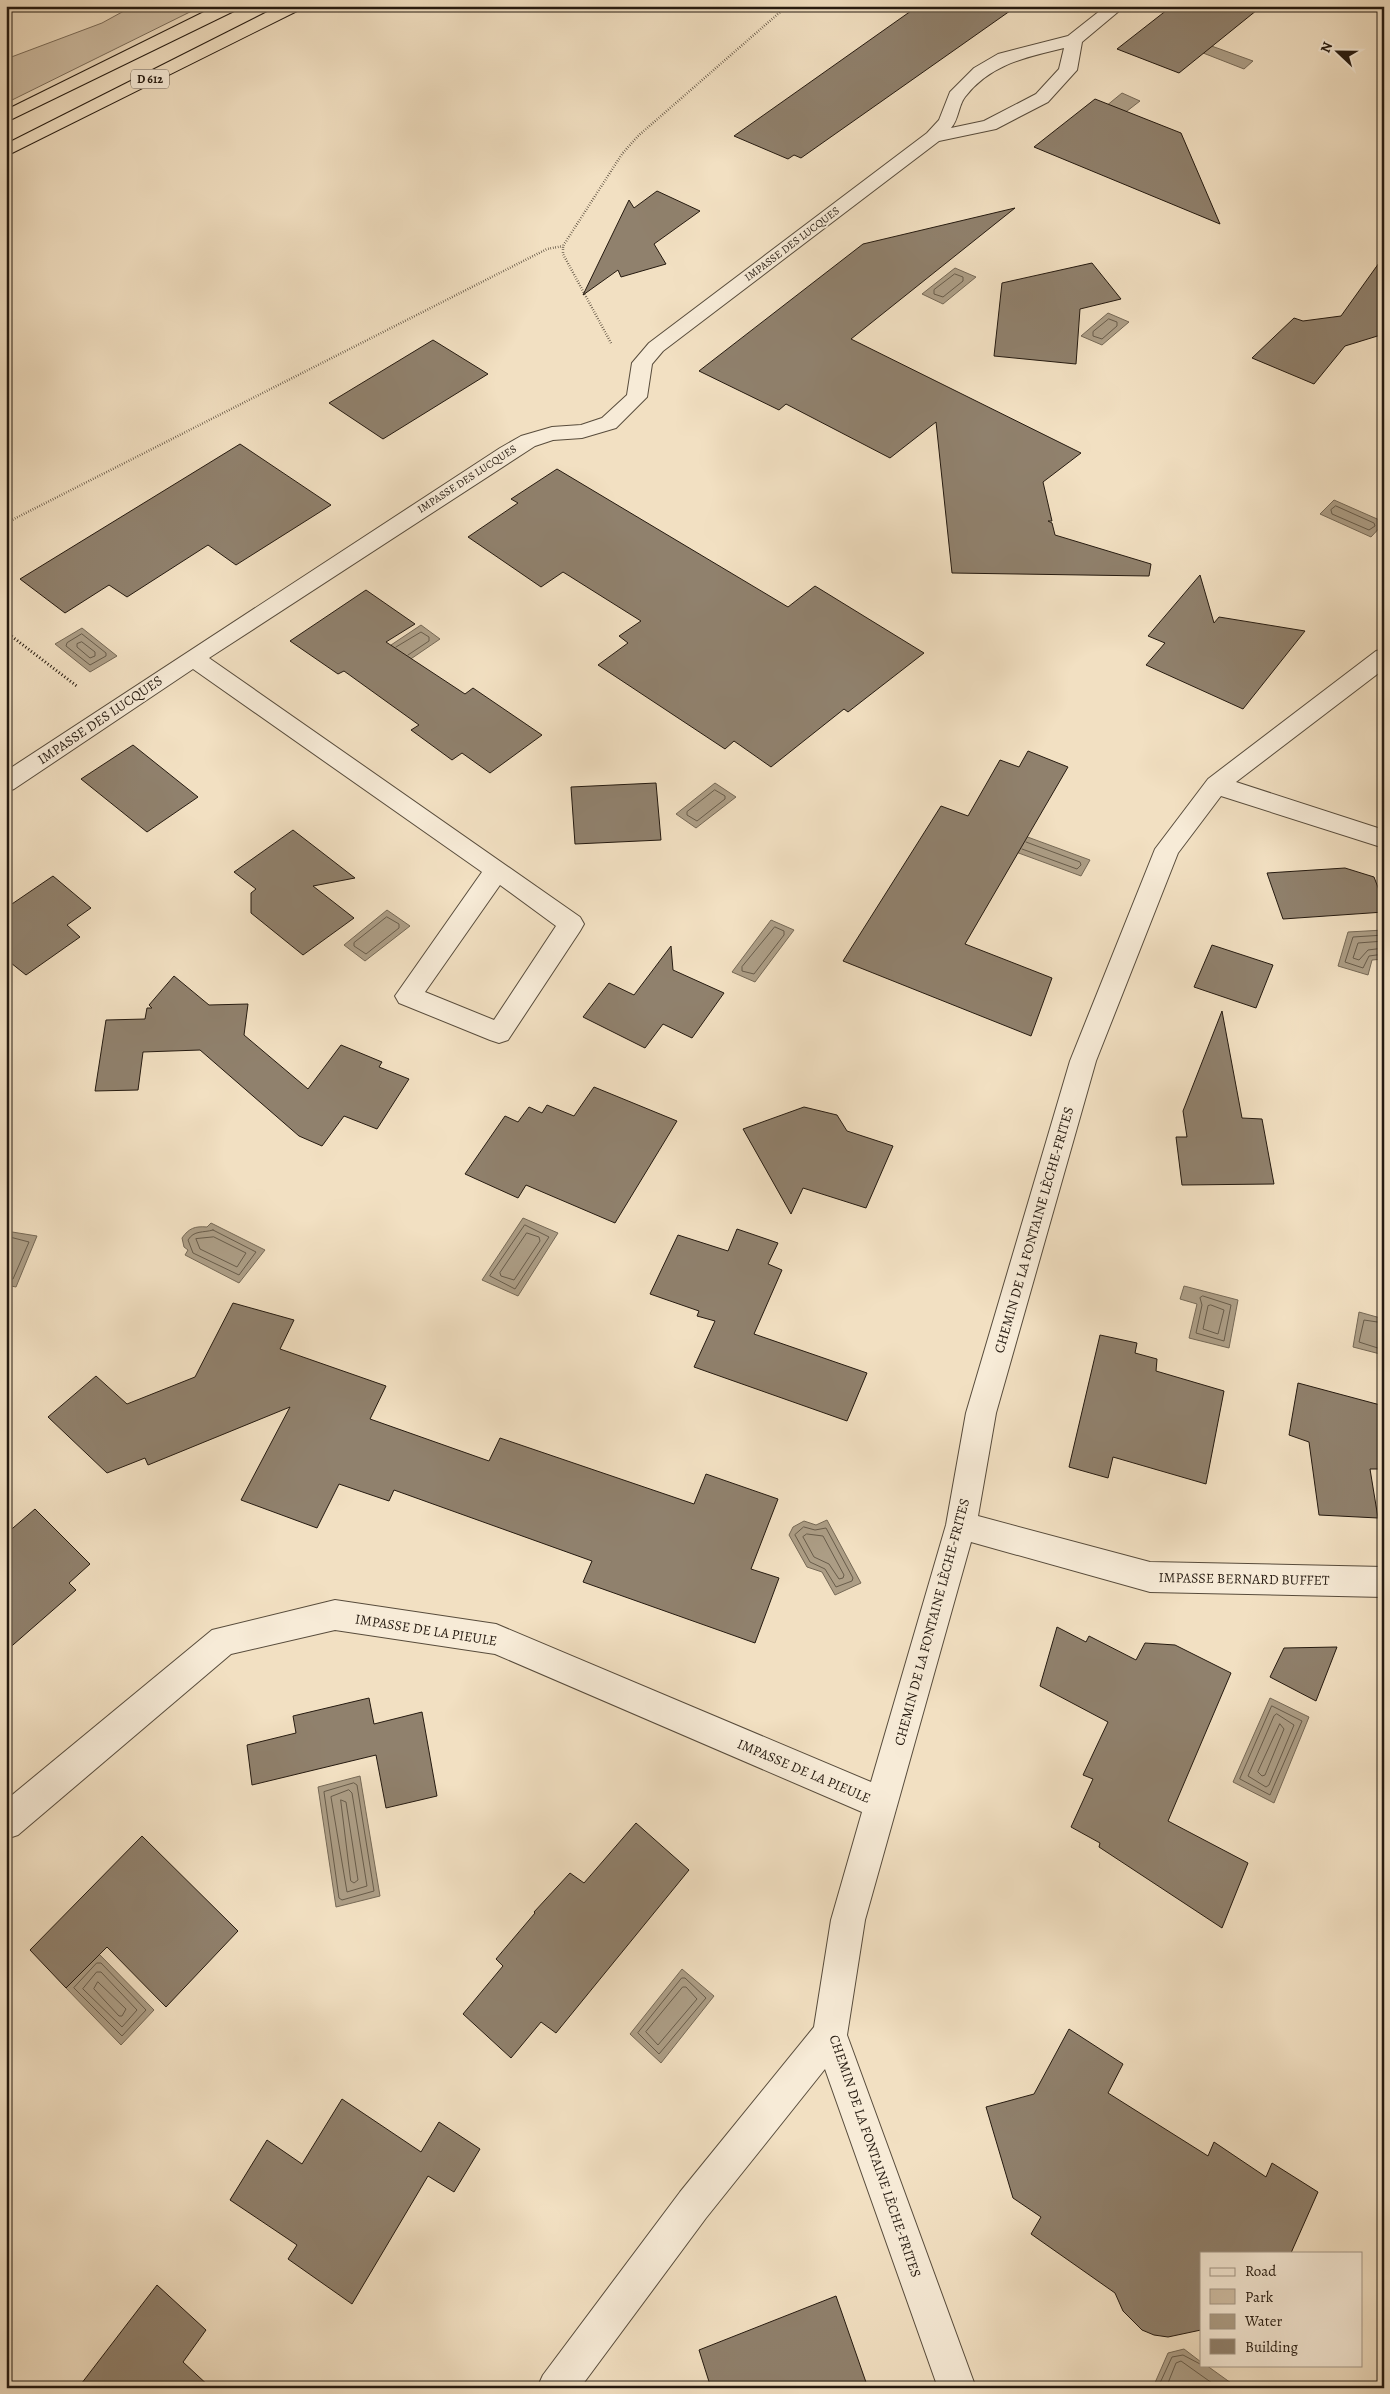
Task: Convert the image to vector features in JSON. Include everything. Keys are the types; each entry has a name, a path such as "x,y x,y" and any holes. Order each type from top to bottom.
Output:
{"highway":[{"name":"D 612","path":"6,117 230,6"},
{"name":"D 612","path":"6,151 294,6"}],"street":[{"name":"IMPASSE DES LUCQUES","path":"6,782 507,452 528,441 552,434 582,430 609,423 637,397 642,363 656,347 933,137 947,121 956,96 980,72 1004,58 1074,40 1116,6"},
{"name":"IMPASSE DES LUCQUES","path":"933,137 990,125 1042,98 1068,70 1074,40"},
{"name":"CHEMIN DE LA FONTAINE LÈCHE-FRITES","path":"958,2388 830,2036 848,1920 883,1804 961,1525 981,1413 1083,1061 1167,849 1216,785 1384,657"},
{"path":"193,658 497,870 570,924 499,1033 408,996 497,870"},
{"path":"1216,785 1384,839"},
{"name":"IMPASSE BERNARD BUFFET","path":"961,1525 1150,1578 1384,1582"},
{"name":"IMPASSE DE LA PIEULE","path":"6,1823 25,1805 224,1641 335,1615 496,1639 883,1804"},
{"path":"556,2388 693,2205 830,2036"}],"path":[{"path":"642,363 615,350 563,254 563,246 611,170 638,136 787,6"},
{"path":"6,523 547,249 563,246"},
{"path":"6,632 111,712"}],"green space":[{"path":"133,6 202,6 6,103 6,59 102,23"}],"water":[{"path":"1206,44 1253,61 1244,69 1198,51"},
{"path":"1122,93 1140,101 1118,118 1100,111"},
{"path":"955,268 976,277 943,304 922,294"},
{"path":"1108,313 1129,322 1102,345 1081,336"},
{"path":"1334,500 1384,523 1371,537 1320,514"},
{"path":"421,625 440,639 399,667 379,653"},
{"path":"82,628 117,656 90,672 55,644"},
{"path":"715,783 736,797 696,828 676,814"},
{"path":"1014,832 1090,860 1081,876 1005,848"},
{"path":"387,910 410,926 365,961 344,945"},
{"path":"771,920 794,930 755,982 732,972"},
{"path":"1384,930 1384,959 1372,960 1368,975 1338,966 1348,932"},
{"path":"523,1218 558,1233 518,1296 482,1280"},
{"path":"211,1223 265,1250 239,1283 185,1255 188,1250 184,1247 182,1238 193,1228 207,1227"},
{"path":"6,1231 37,1236 16,1287 6,1285"},
{"path":"1184,1286 1238,1300 1229,1348 1189,1338 1197,1304 1180,1299"},
{"path":"1359,1312 1384,1319 1384,1355 1353,1347"},
{"path":"827,1520 861,1583 835,1595 822,1572 807,1567 789,1535 793,1527 804,1521 816,1525"},
{"path":"1270,1698 1309,1717 1274,1803 1233,1782"},
{"path":"360,1776 380,1896 336,1907 318,1787"},
{"path":"99,1954 154,2010 121,2045 66,1988"},
{"path":"682,1969 714,1996 661,2063 630,2034"},
{"path":"1184,2349 1200,2361 1200,2366 1207,2366 1238,2388 1158,2388 1154,2385 1168,2353"}],"building":[{"path":"918,6 1017,6 801,158 794,155 788,159 734,136"},
{"path":"1172,6 1262,6 1179,73 1117,49"},
{"path":"1095,99 1181,133 1220,224 1034,147"},
{"path":"657,191 700,211 654,244 666,264 621,277 618,270 583,295 629,200 634,208"},
{"path":"1015,208 851,339 1081,453 1043,482 1052,521 1048,521 1052,523 1055,535 1151,564 1149,576 952,573 936,422 890,458 786,404 779,410 699,371 863,244"},
{"path":"1384,256 1384,334 1345,346 1314,384 1252,358 1294,318 1303,321 1341,316"},
{"path":"1092,263 1121,299 1080,309 1076,364 994,356 1002,283"},
{"path":"433,340 488,374 383,439 329,403"},
{"path":"240,444 331,505 236,565 208,545 127,597 109,585 65,613 20,579"},
{"path":"557,469 788,607 815,586 924,653 848,712 844,709 771,767 734,741 725,749 598,665 628,643 619,636 641,621 563,572 541,587 468,537 518,503 511,499"},
{"path":"1200,575 1214,623 1219,617 1305,631 1243,709 1146,665 1165,643 1148,636"},
{"path":"366,590 415,624 386,642 465,694 473,688 542,735 490,773 462,753 452,760 411,730 419,725 344,671 338,674 290,641"},
{"path":"133,745 198,797 147,832 81,779"},
{"path":"1028,751 1068,767 965,944 1052,978 1031,1036 843,961 941,806 968,816 1000,760 1019,767"},
{"path":"656,783 661,840 575,844 571,787"},
{"path":"293,830 355,878 313,886 354,918 303,955 251,913 251,893 256,889 234,872"},
{"path":"1345,868 1374,877 1384,903 1384,912 1283,919 1267,873"},
{"path":"53,876 91,908 67,925 80,937 26,975 6,959 6,908"},
{"path":"1212,945 1273,965 1256,1008 1194,987"},
{"path":"671,946 673,970 724,993 692,1038 663,1024 645,1048 583,1017 609,983 634,995"},
{"path":"174,976 209,1005 248,1004 244,1035 308,1089 341,1045 382,1062 379,1067 409,1079 377,1129 344,1116 322,1146 299,1136 200,1050 143,1052 138,1090 95,1091 106,1020 145,1019 147,1008 152,1008 149,1005"},
{"path":"1222,1011 1242,1118 1262,1119 1274,1184 1182,1185 1176,1137 1187,1137 1183,1111"},
{"path":"594,1087 677,1121 615,1223 526,1185 518,1198 465,1174 505,1116 518,1122 529,1107 542,1113 547,1105 574,1116"},
{"path":"804,1107 837,1115 847,1131 893,1146 866,1208 803,1188 791,1214 743,1129"},
{"path":"737,1229 778,1243 768,1264 782,1270 754,1334 867,1373 847,1421 694,1367 715,1321 697,1316 699,1311 650,1294 678,1235 728,1251"},
{"path":"233,1303 294,1320 280,1349 386,1386 370,1419 489,1461 500,1438 694,1504 706,1474 778,1499 751,1569 779,1578 755,1643 583,1582 592,1561 394,1490 389,1501 339,1484 317,1528 241,1500 290,1407 148,1465 145,1458 107,1473 48,1417 96,1376 127,1404 195,1377"},
{"path":"1100,1335 1137,1343 1135,1353 1157,1359 1156,1371 1224,1391 1206,1484 1113,1457 1108,1478 1069,1467"},
{"path":"1298,1383 1384,1406 1384,1469 1370,1469 1378,1518 1319,1515 1309,1442 1289,1435"},
{"path":"35,1509 90,1564 69,1583 76,1590 6,1651 6,1534"},
{"path":"1057,1627 1086,1642 1089,1636 1136,1660 1145,1643 1175,1645 1231,1673 1168,1821 1248,1863 1222,1928 1099,1847 1100,1843 1071,1827 1093,1779 1083,1775 1108,1722 1040,1686"},
{"path":"1337,1647 1316,1701 1270,1677 1284,1648"},
{"path":"369,1698 374,1724 422,1712 437,1796 386,1808 376,1755 252,1785 247,1745 296,1733 293,1716"},
{"path":"636,1823 689,1870 556,2033 541,2022 511,2058 463,2014 503,1966 496,1959 534,1912 570,1873 584,1883"},
{"path":"142,1836 238,1931 166,2007 107,1947 66,1988 30,1950"},
{"path":"1069,2029 1123,2064 1108,2093 1208,2156 1214,2142 1266,2177 1272,2163 1318,2192 1291,2252 1200,2252 1200,2330 1168,2337 1154,2335 1142,2330 1123,2311 1115,2293 1031,2234 1041,2217 1013,2198 986,2107 1034,2094"},
{"path":"342,2099 421,2152 439,2122 480,2149 454,2192 428,2176 352,2304 288,2259 297,2245 230,2200 267,2140 302,2164"},
{"path":"157,2285 206,2330 183,2362 211,2388 78,2388"},
{"path":"836,2296 868,2388 711,2388 699,2350"}]}
